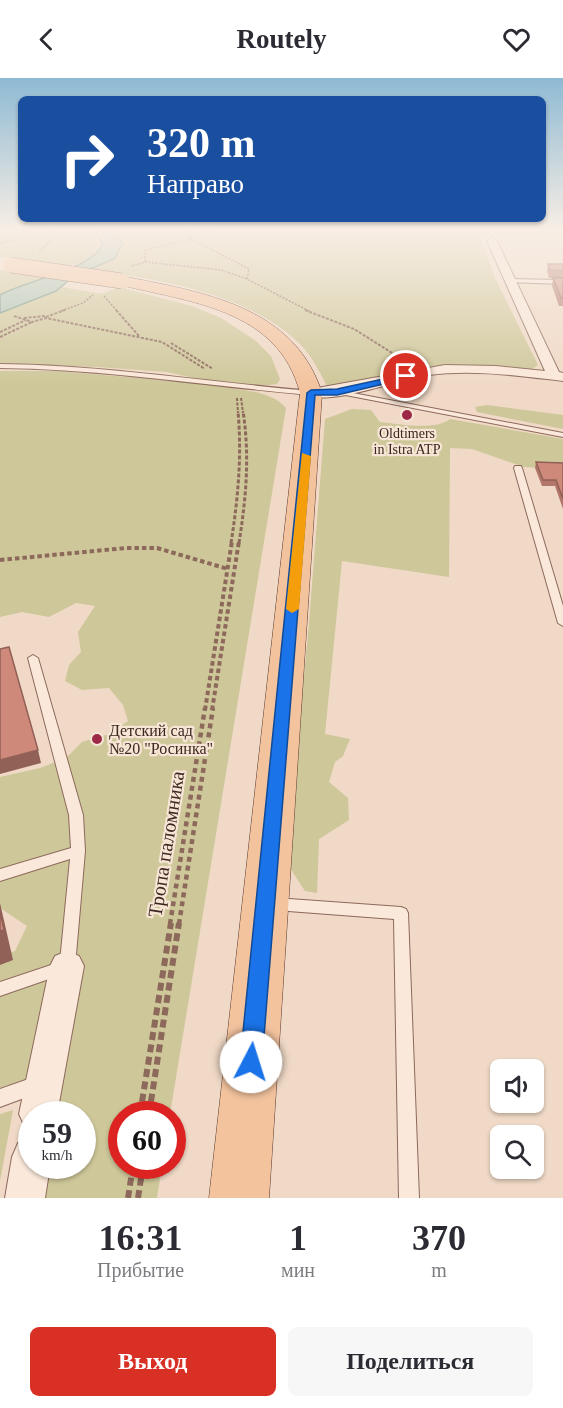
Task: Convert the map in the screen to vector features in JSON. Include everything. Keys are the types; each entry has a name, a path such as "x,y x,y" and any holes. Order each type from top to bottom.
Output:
{"main road":[{"path":"132,283 216,303 265,327 286,344 324,393 265,904 239,1198"}],"street":[{"path":"510,283 558,376"},
{"path":"324,393 429,371 486,371 558,376"},
{"path":"40,1099 67,966"},
{"path":"25,1198 28,1179"}],"lane":[{"path":"0,366 136,372 232,386 324,393 563,435"},
{"path":"518,468 563,623"},
{"path":"0,989 67,966 78,851 76,815 33,658"},
{"path":"0,874 78,851"},
{"path":"265,904 401,913 409,1198"},
{"path":"0,1098 40,1099"}],"path":[{"path":"255,283 293,305 354,329 418,369 429,371"},
{"path":"93,295 101,293 138,335"},
{"path":"22,319 39,315 167,342 181,348 220,374 243,400 248,442 247,489 151,1101"},
{"path":"0,332 27,320 14,316"},
{"path":"0,337 32,322"},
{"name":"Тропа паломника","path":"142,1101 237,508"},
{"path":"0,560 126,548 158,548 228,569"},
{"path":"128,1198 131,1179"},
{"path":"138,1198 140,1179"}],"shaded area":[{"path":"0,283 30,283 0,295"},
{"path":"30,283 65,283 56,291 0,313 0,295"},
{"path":"168,283 498,283 538,365 529,371 462,366 422,368 409,370 365,386 341,388 327,386 312,359 300,344 280,327 256,312 229,301"},
{"path":"61,287 102,294 119,287 192,306 221,318 256,341 271,356 280,379 277,384 269,385 216,386 263,394 280,402 286,408 172,1101 108,1101 108,1179 160,1179 157,1198 35,1198 38,1179 96,1179 96,1101 50,1101 51,1098 29,1079 0,1088 0,956 15,951 27,926 0,908 0,777 40,768 66,758 82,742 109,734 128,721 123,705 109,688 82,690 65,681 69,665 81,652 78,632 95,606 76,603 49,617 22,612 0,617 0,371 60,371 194,383 198,379 167,372 0,364 0,313"},
{"path":"487,405 563,415 563,429 477,412 475,407"},
{"path":"352,409 371,410 380,422 426,426 443,423 450,419 563,439 563,469 524,467 472,449 450,448 449,577 342,561 325,734 350,739 343,756 335,762 329,782 348,798 349,820 319,839 317,893 305,891 290,868 287,846 308,635 325,419"},
{"path":"13,1110 0,1181 0,1114"}],"building":[{"path":"555,283 563,283 563,298"},
{"path":"536,462 563,463 563,499 556,480 543,480"},
{"path":"9,647 38,750 0,760 0,649"},
{"path":"0,911 4,930 0,931"}],"slow traffic":[{"path":"292,609 306,456"}],"place":[{"name":"Oldtimers in Istra ATP","path":"407,415"},
{"name":"Детский сад №20 \"Росинка\"","path":"97,739"}],"route":[{"path":"251,1062 311,393 337,392 406,376"}]}
